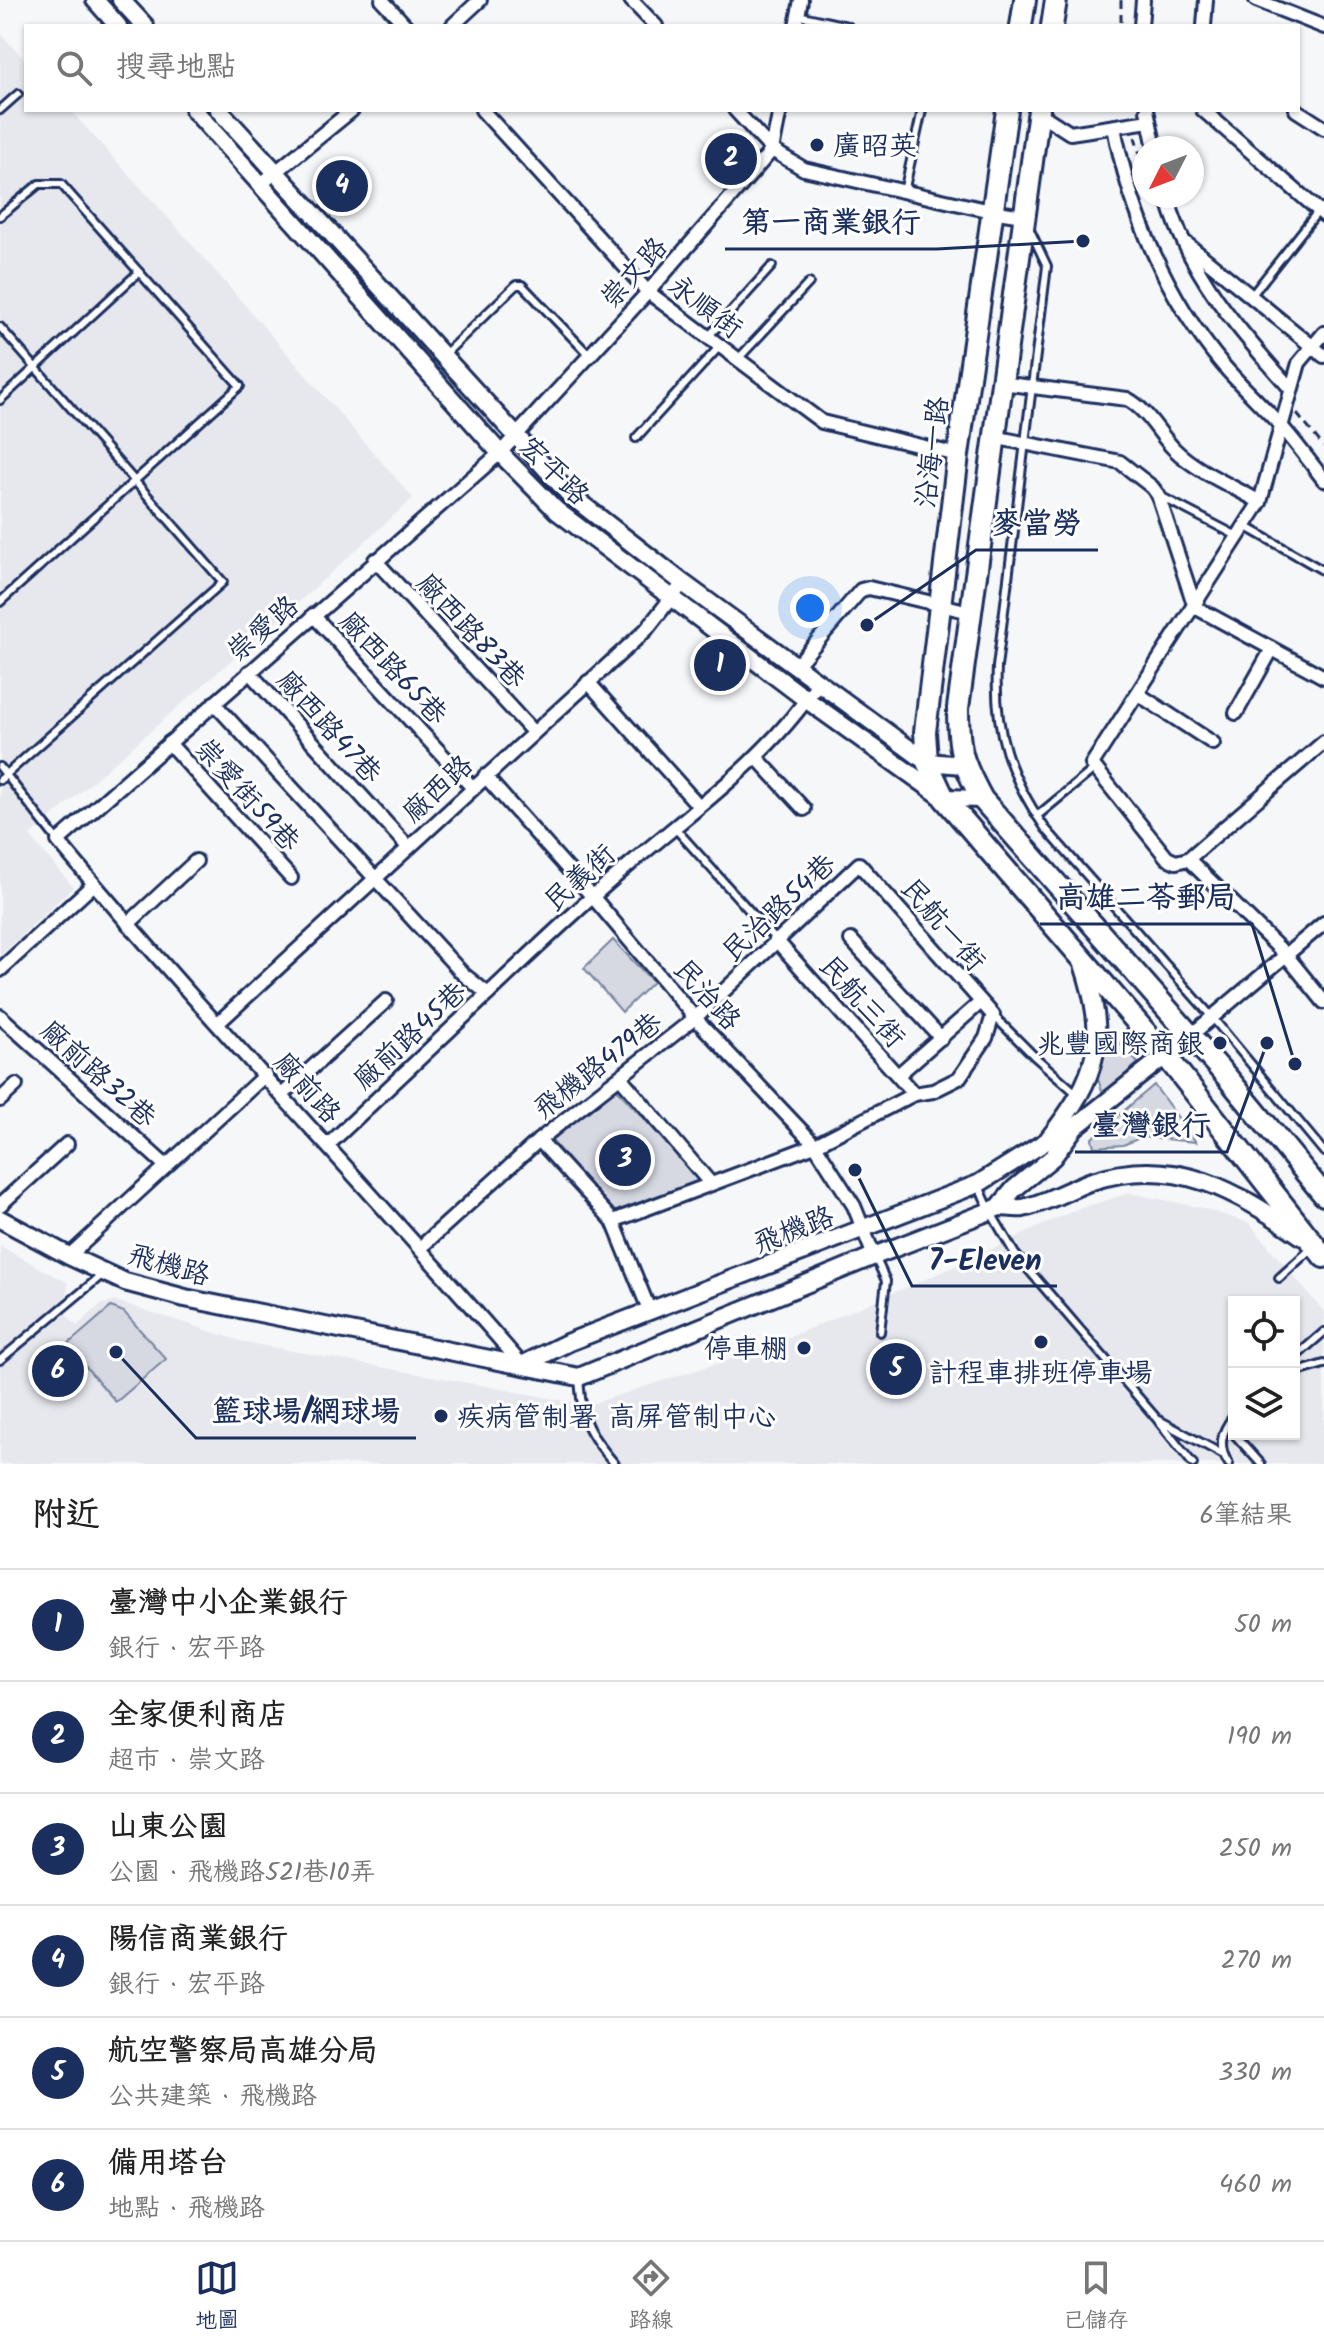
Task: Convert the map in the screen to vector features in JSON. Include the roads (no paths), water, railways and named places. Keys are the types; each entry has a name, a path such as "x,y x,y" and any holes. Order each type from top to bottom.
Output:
{"main road":[{"path":"1021,24 1025,0"},
{"path":"1052,24 1056,0"},
{"name":"沿海一路","path":"1007,112 958,455 925,732 927,762 944,798 1166,1056 1320,1251"},
{"path":"1039,112 958,708 958,744 963,765 982,799 1190,1036 1324,1195"}],"street":[{"path":"95,0 116,24"},
{"path":"121,0 143,24"},
{"path":"382,0 404,24"},
{"path":"454,24 480,0"},
{"path":"631,0 654,24"},
{"path":"797,21 801,0"},
{"path":"1141,24 1143,0"},
{"path":"1204,24 1206,0"},
{"path":"1256,0 1324,27"},
{"name":"宏平路","path":"196,112 500,453 557,511 807,700 944,798"},
{"name":"宏平路","path":"221,112 570,495 683,583 927,762"},
{"path":"260,185 350,112"},
{"name":"永順街","path":"484,112 648,292 822,422 958,455"},
{"path":"737,112 772,150 804,169 1023,216"},
{"name":"崇文路","path":"500,453 648,292 772,150 780,112"},
{"path":"1040,112 1070,133 1131,124 1148,116 1152,136"},
{"path":"1205,112 1321,212"},
{"path":"1299,112 1324,128"},
{"path":"1114,127 1121,164 1163,274 1222,363 1283,428 1324,480"},
{"path":"1170,208 1184,242 1215,298 1289,395"},
{"path":"1184,242 1324,356"},
{"path":"1324,333 1299,363 1260,502 1094,759 1094,769 1167,858 1176,862 1188,859 1324,742"},
{"path":"1001,383 1127,399 1137,404 1173,449 1185,459 1260,502"},
{"path":"993,437 1120,462 1158,495 1195,607 1324,677"},
{"name":"崇愛路","path":"58,841 500,453"},
{"name":"廠西路83巷","path":"375,560 533,732"},
{"name":"廠西路","path":"218,1023 646,630 683,583"},
{"path":"796,666 861,590 869,588 970,612"},
{"name":"廠西路65巷","path":"313,615 472,787"},
{"path":"1236,713 1272,649"},
{"name":"廠西路47巷","path":"249,672 408,847"},
{"path":"588,682 699,806"},
{"name":"民義街","path":"488,994 592,896 757,758 818,683"},
{"path":"1138,694 1213,743"},
{"path":"214,703 463,974 488,994"},
{"name":"崇愛街59巷","path":"169,743 291,878"},
{"path":"757,758 804,809"},
{"path":"927,762 963,765"},
{"name":"民治路","path":"485,776 695,1018 815,1145 854,1206 874,1256"},
{"path":"944,798 982,799"},
{"name":"廠前路","path":"58,841 128,924 421,1247 522,1365"},
{"path":"1188,859 1286,955 1324,1002"},
{"path":"128,924 196,861"},
{"name":"民治路54巷","path":"695,1018 859,864"},
{"name":"民航一街","path":"859,864 993,1015"},
{"path":"0,970 94,884"},
{"path":"1190,1036 1324,923"},
{"name":"民航三街","path":"776,940 914,1094"},
{"path":"851,940 941,1038"},
{"path":"1045,1142 1079,1096 1096,1049 1097,1012 1081,958"},
{"name":"廠前路45巷","path":"328,1145 488,994"},
{"path":"283,1094 386,1001"},
{"path":"898,1075 981,1002"},
{"path":"613,1221 815,1145 914,1094 933,1091 959,1078 986,1038 993,1015"},
{"name":"廠前路32巷","path":"0,1016 166,1166"},
{"name":"飛機路479巷","path":"650,1312 613,1221 539,1140 695,1018"},
{"name":"飛機路","path":"522,1365 569,1342 978,1184 1075,1127 1190,1036"},
{"name":"廠前路32巷","path":"69,1256 265,1075"},
{"path":"620,1077 711,1184"},
{"path":"0,1100 16,1085"},
{"name":"飛機路","path":"994,1209 1053,1157 1075,1127"},
{"path":"421,1247 539,1140"},
{"path":"0,1205 67,1144"},
{"name":"飛機路","path":"0,1219 125,1282 185,1298 579,1377 994,1209 1022,1208 1112,1176 1170,1174 1224,1187 1254,1204 1320,1251"}],"lane":[{"path":"797,21 828,24"},
{"path":"0,110 18,94"},
{"path":"904,192 922,112"},
{"path":"0,216 39,184 61,184 240,386 0,602"},
{"path":"1252,295 1321,212"},
{"path":"1023,216 1047,266 997,667 995,701 1009,765 1037,816 1212,1017 1324,1152"},
{"path":"708,337 772,266"},
{"path":"0,400 139,272"},
{"path":"738,359 809,283"},
{"path":"442,357 516,285 522,285 590,356"},
{"path":"0,327 223,582 0,780"},
{"path":"636,438 720,346"},
{"path":"1158,495 1324,571"},
{"path":"0,767 58,841"},
{"path":"1037,816 1094,769"},
{"path":"674,827 776,940"},
{"path":"993,1015 1079,1096"},
{"path":"978,1184 994,1209 1015,1254 1193,1464"},
{"path":"1279,1278 1320,1251"},
{"path":"874,1256 886,1281 880,1332"},
{"path":"0,1360 105,1273"},
{"path":"1300,1353 1324,1332"},
{"path":"1300,1371 1324,1364"},
{"path":"579,1377 582,1414 592,1437 615,1464"},
{"path":"1157,1419 1222,1454 1229,1464"},
{"path":"1222,1454 1221,1437 1228,1423"},
{"path":"1239,1440 1261,1464"}],"place":[{"name":"廣昭英","path":"817,145"},
{"name":"全家便利商店","path":"731,159"},
{"name":"陽信商業銀行","path":"342,186"},
{"name":"第一商業銀行","path":"1083,241"},
{"name":"麥當勞","path":"867,625"},
{"name":"臺灣中小企業銀行","path":"720,665"},
{"name":"兆豐國際商銀","path":"1220,1043"},
{"name":"臺灣銀行","path":"1267,1043"},
{"name":"高雄二苓郵局","path":"1295,1064"},
{"name":"山東公園","path":"625,1160"},
{"name":"7-Eleven","path":"855,1170"},
{"name":"計程車排班停車場","path":"1041,1342"},
{"name":"停車棚","path":"804,1348"},
{"name":"籃球場/網球場","path":"116,1352"},
{"name":"航空警察局高雄分局","path":"896,1369"},
{"name":"備用塔台","path":"58,1371"},
{"name":"疾病管制署 高屏管制中心","path":"441,1416"}]}
